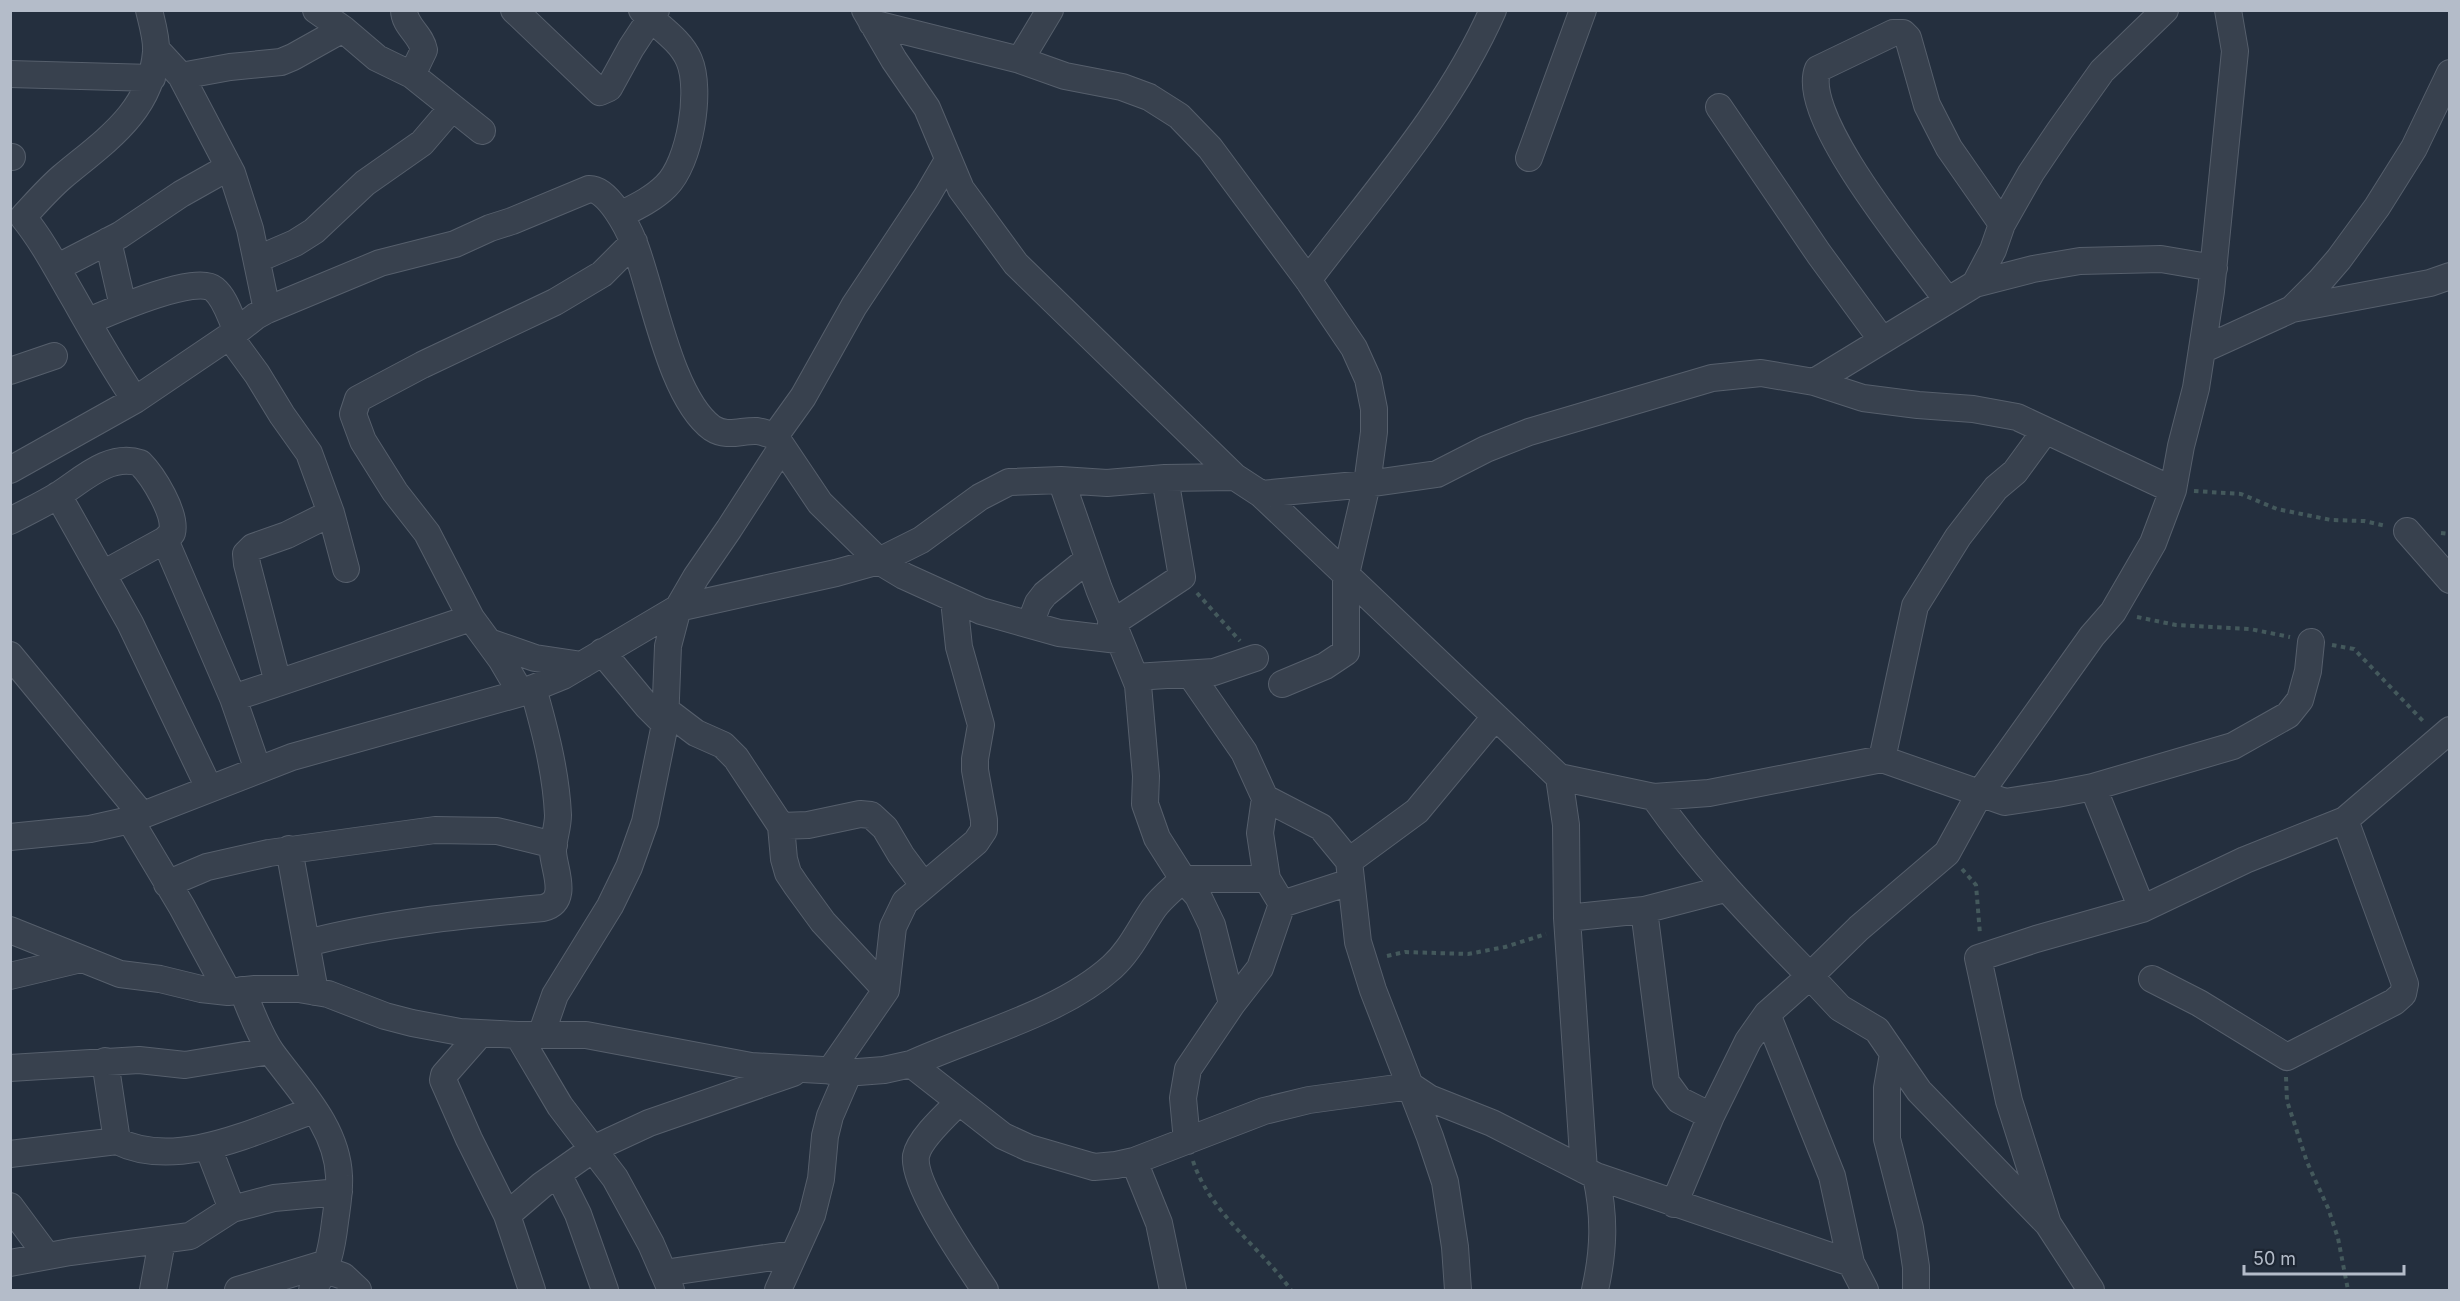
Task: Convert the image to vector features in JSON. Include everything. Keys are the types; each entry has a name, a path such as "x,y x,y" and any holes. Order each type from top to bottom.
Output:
{"street":[{"path":"135,400 38,236 17,224 59,180 110,137 142,101 152,78 156,49 149,10"},
{"path":"316,10 377,58 412,75 482,131"},
{"path":"404,10 405,19 422,41 424,50 412,75"},
{"path":"514,10 600,92 609,88 649,13 688,59 695,84 694,111 684,153 675,177 654,196 620,215"},
{"path":"1020,60 1050,10"},
{"path":"1308,280 1433,116 1483,34 1493,10"},
{"path":"1529,158 1583,10"},
{"path":"1975,284 1994,250 2002,224 2031,173 2102,71 2165,10"},
{"path":"1674,1204 1711,1116 1748,1041 1767,1014 1859,928 1947,853 1980,793 2092,636 2113,612 2153,543 2173,490 2181,446 2196,388 2214,268 2222,166 2235,51 2228,10"},
{"path":"868,17 1020,60 1065,76 1122,87 1149,97 1179,116 1210,148 1308,280 1354,348 1368,379 1374,409 1367,484 1346,574 1346,652 1325,666 1282,684"},
{"path":"868,17 927,108 961,189 1016,264 1235,477 1261,494 1559,777 1654,797 1709,793 1882,759 2005,802 2093,787 2233,746 2288,715 2300,700 2308,671 2311,642"},
{"path":"181,76 230,67 280,62 343,29"},
{"path":"1947,300 1845,160 1818,100 1815,77 1818,69 1893,33 1903,33 1908,38 1927,105 1949,148 2002,224"},
{"path":"156,49 181,76 229,167 242,198 258,259 267,310"},
{"path":"2292,309 2339,260 2377,207 2414,148 2450,73"},
{"path":"10,74 152,78"},
{"path":"1719,107 1819,254 1882,340"},
{"path":"258,259 286,248 314,231 365,183 422,143 452,108"},
{"path":"530,1035 610,906 629,867 645,822 666,717 668,646 678,608 696,577 745,506 854,306 927,196 948,160"},
{"path":"58,267 146,219 181,194 229,167"},
{"path":"10,470 135,400 267,310 380,263 455,244 589,189 596,189 606,197 620,215 634,242 664,340 696,413 714,429 722,432 756,431 778,442 820,502 879,561 904,576 981,611 1059,633 1115,632 1182,577 1165,478"},
{"path":"108,241 123,306"},
{"path":"307,943 354,931 455,916 546,908 555,898 559,887 554,845 558,819 553,769 527,691 471,618 427,534 395,492 363,441 354,421 356,403 358,399 422,365 516,322 584,286 602,274 634,242"},
{"path":"1814,382 1975,284 2033,269 2080,261 2161,259 2214,268"},
{"path":"2202,350 2292,309 2430,283 2450,276"},
{"path":"89,321 123,306 179,289 209,286 222,298 233,334 282,415 309,453 331,513 346,568"},
{"path":"10,371 54,356"},
{"path":"1261,494 1367,484 1437,474 1486,449 1529,432 1712,378 1761,373 1814,382 1863,398 1973,409 2017,417 2173,490"},
{"path":"1882,759 1915,606 1958,537 1996,488 2015,472 2045,431"},
{"path":"10,521 58,495 95,470 124,460 140,463 160,493 173,520 172,532 165,540 104,574"},
{"path":"10,837 90,829 136,817 292,757 527,691 592,658 678,608 836,573 879,561 921,540 998,486 1009,482 1061,480 1107,483 1165,478 1235,477"},
{"path":"1061,480 1115,632 1138,685 1145,764 1145,804 1157,838 1183,879 1198,896 1212,926 1232,1004"},
{"path":"58,495 104,574 168,698 209,788"},
{"path":"278,683 246,554 253,547 287,535 331,513"},
{"path":"2407,531 2450,580"},
{"path":"165,540 233,698 258,770"},
{"path":"1030,624 1038,603 1045,594 1088,560"},
{"path":"778,1290 817,1199 825,1136 839,1072 886,990 893,927 905,902 976,842 984,830 975,759 981,725 959,647 954,600"},
{"path":"233,698 471,618"},
{"path":"489,642 535,658 592,658 647,706 723,745 751,779 781,826 784,859 788,873 823,922 886,990"},
{"path":"10,655 136,817 167,884 270,1051 287,1071 326,1128 335,1150 339,1192 333,1245 321,1274"},
{"path":"1135,677 1214,672 1255,658"},
{"path":"1190,674 1244,752 1265,798 1260,833 1267,879 1282,904"},
{"path":"1187,1141 1183,1098 1186,1076 1232,1004 1260,969 1282,904 1350,872 1418,812 1495,717"},
{"path":"2048,1224 2009,1101 1978,958 2142,909 2245,860 2345,820 2450,730"},
{"path":"1559,777 1566,825 1567,918 1590,1173 1603,1214 1600,1267 1595,1290"},
{"path":"2093,787 2142,909"},
{"path":"1654,797 1676,829 1725,889 1840,1008 1877,1029 1919,1091 2048,1224 2091,1290"},
{"path":"1265,798 1321,827 1350,872 1358,942 1373,990 1411,1086 1445,1182 1452,1219 1458,1290"},
{"path":"781,826 808,825 860,814 871,815 885,828 924,886"},
{"path":"2152,979 2199,1003 2288,1057 2394,1002 2403,994 2405,984 2345,820"},
{"path":"167,884 207,867 289,849 435,830 497,831 554,845"},
{"path":"289,849 315,992"},
{"path":"10,930 120,974 160,979 201,989 235,991 299,989 328,994 385,1016 412,1023 480,1034 586,1035 751,1066 839,1072 884,1070 911,1064 1048,1007 1096,980 1117,962 1154,909 1183,879 1267,879"},
{"path":"1567,918 1644,910 1725,889"},
{"path":"1644,910 1666,1082 1679,1100 1711,1116"},
{"path":"10,976 81,959"},
{"path":"1767,1014 1832,1176 1851,1263 1865,1290"},
{"path":"480,1034 443,1080 507,1215 532,1290"},
{"path":"530,1035 560,1106 615,1178 668,1282 793,1254"},
{"path":"10,1068 139,1060 185,1065 270,1051"},
{"path":"1893,1054 1887,1088 1887,1138 1910,1228 1916,1267 1916,1290"},
{"path":"105,1061 117,1141"},
{"path":"911,1064 1003,1136 1029,1148 1094,1167 1116,1166 1134,1161 1264,1111 1287,1105 1411,1086 1429,1098 1491,1123 1590,1173 1674,1204 1851,1263"},
{"path":"507,1215 592,1149 670,1116 803,1070"},
{"path":"959,1102 927,1136 917,1152 916,1166 939,1219 985,1290"},
{"path":"10,1154 117,1141 138,1149 168,1151 208,1147 314,1110"},
{"path":"208,1147 232,1209"},
{"path":"1134,1161 1159,1223 1173,1290"},
{"path":"558,1174 578,1214 605,1290"},
{"path":"10,1263 196,1234 232,1209 274,1198 339,1192"},
{"path":"10,1206 47,1256"},
{"path":"153,1290 162,1241"},
{"path":"238,1290 321,1274 343,1276 358,1290"}],"path":[{"path":"2173,490 2241,494 2277,509 2331,520 2364,521 2407,531 2450,534"},
{"path":"1182,577 1255,658"},
{"path":"1947,853 1976,885 1980,932 1978,958"},
{"path":"1365,961 1405,952 1468,954 1505,947 1543,936 1567,918"},
{"path":"2288,1057 2285,1091 2287,1101 2307,1162 2328,1208 2338,1238 2348,1290"},
{"path":"1187,1141 1199,1180 1236,1228 1292,1290"}]}
